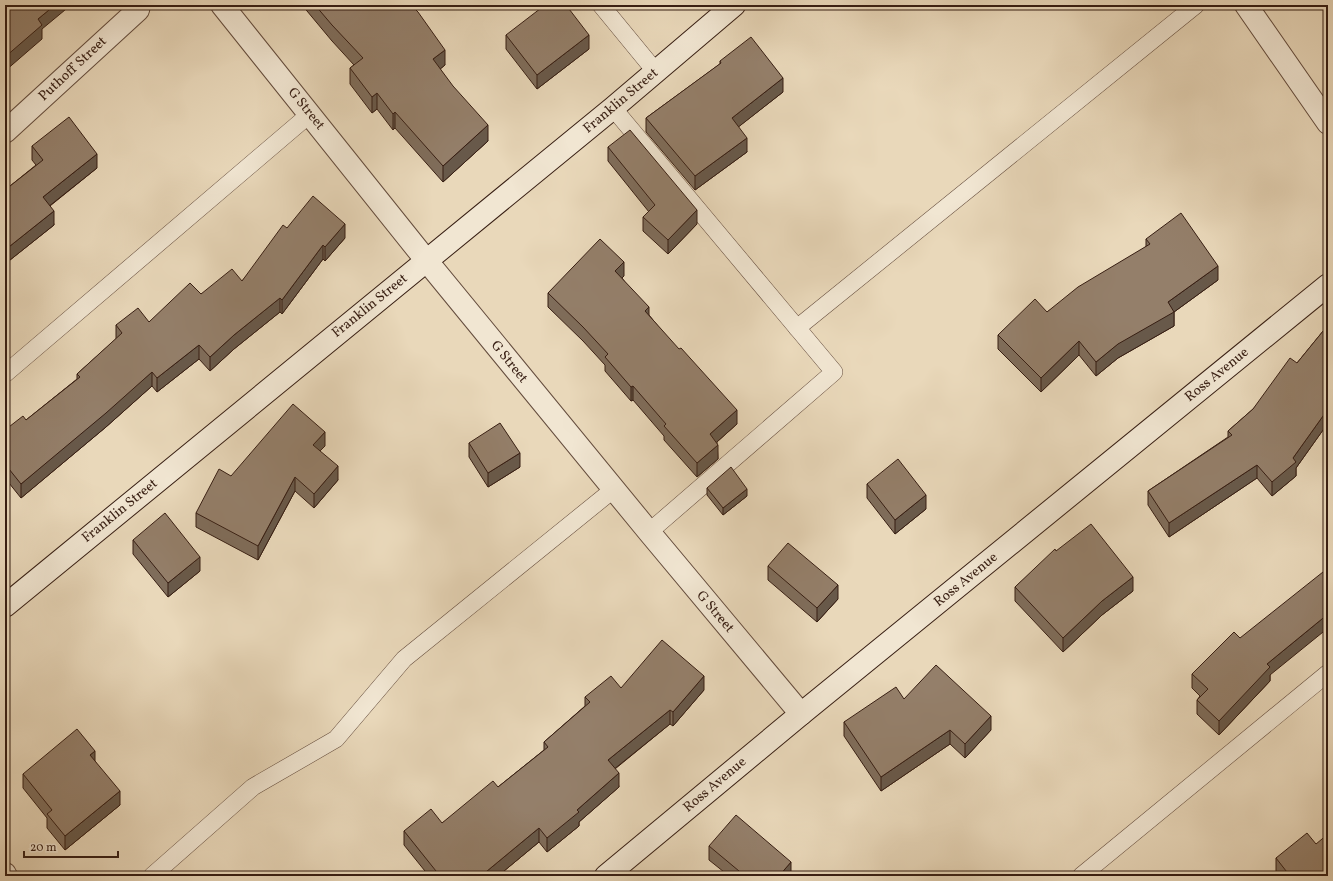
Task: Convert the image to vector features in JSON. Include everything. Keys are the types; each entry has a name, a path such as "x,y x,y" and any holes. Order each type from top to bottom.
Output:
{"street":[{"name":"Puthoff Street","path":"5,132 138,10 139,5"},
{"name":"G Street","path":"222,5 426,260 648,532 801,714"},
{"name":"Franklin Street","path":"5,606 613,108 734,5"},
{"path":"1246,5 1328,123"},
{"name":"Ross Avenue","path":"606,876 801,714 1328,285"}],"lane":[{"path":"601,5 656,72"},
{"path":"797,328 1196,5"},
{"path":"613,108 834,372 648,532"},
{"path":"5,374 310,114"},
{"path":"152,876 253,787 336,739 404,659 614,489"},
{"path":"1081,876 1328,673"}],"building":[{"path":"5,5 55,5 38,19 42,25 5,57"},
{"path":"315,5 411,5 418,12 445,50 433,59 453,86 488,125 443,166 395,112 393,114 377,93 372,97 350,68 363,58"},
{"path":"545,5 566,5 589,35 537,75 506,35"},
{"path":"751,37 783,78 732,118 747,138 695,176 646,118 721,63 720,61"},
{"path":"69,117 97,154 43,197 54,211 5,250 5,190 43,160 32,146"},
{"path":"630,130 697,210 668,240 643,217 655,205 608,147"},
{"path":"313,196 345,224 325,247 323,245 282,300 280,298 234,335 210,357 199,345 157,378 152,372 106,413 21,484 5,464 5,430 23,416 26,420 80,377 77,374 122,333 116,325 138,308 149,322 190,283 201,294 232,269 242,281 283,225 287,228"},
{"path":"1181,213 1218,266 1168,302 1174,312 1118,344 1096,362 1079,341 1041,378 998,335 1035,299 1047,312 1078,287 1150,244 1146,239"},
{"path":"600,239 624,262 615,271 649,307 645,311 737,410 710,434 718,445 697,463 664,426 666,424 605,357 608,354 548,293"},
{"path":"1328,325 1328,409 1293,458 1296,462 1272,482 1257,465 1169,523 1148,491 1232,435 1228,431 1253,409 1290,358 1297,363"},
{"path":"293,404 325,432 313,445 338,466 314,494 295,477 258,546 196,513 219,469 231,476"},
{"path":"500,423 520,453 488,473 469,443"},
{"path":"898,459 926,495 895,520 867,484"},
{"path":"731,467 747,489 723,508 707,488"},
{"path":"165,513 200,557 168,583 133,540"},
{"path":"1091,524 1133,577 1102,601 1063,638 1015,587 1055,549 1056,551"},
{"path":"788,543 838,585 817,608 768,566"},
{"path":"1328,568 1328,614 1267,664 1270,667 1219,721 1197,700 1208,689 1192,674 1234,632 1240,638"},
{"path":"662,640 704,676 673,712 670,710 608,760 619,773 577,810 579,812 547,838 539,828 481,876 440,876 404,831 431,809 442,823 493,781 498,787 548,747 544,742 590,702 585,697 611,676 621,688"},
{"path":"936,665 991,716 965,744 950,730 881,777 844,722 896,687 904,699"},
{"path":"77,729 95,751 90,755 120,791 65,836 47,814 52,810 23,774"},
{"path":"736,815 791,862 779,876 764,876 759,872 756,876 745,876 709,846"},
{"path":"1307,833 1316,844 1328,834 1328,876 1290,876 1276,858"}]}
